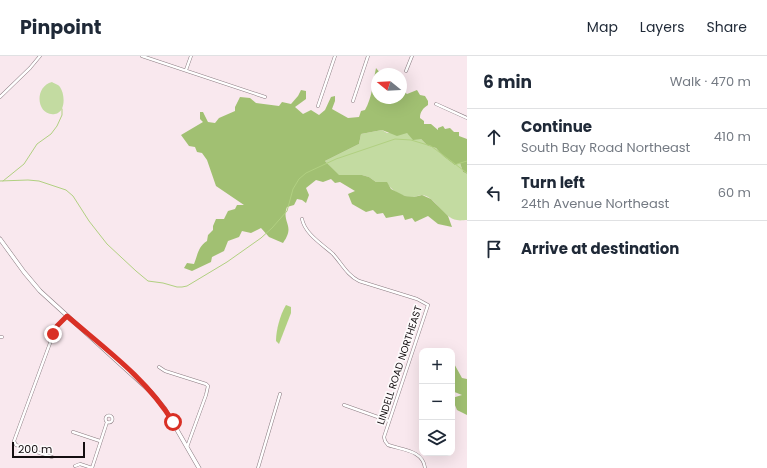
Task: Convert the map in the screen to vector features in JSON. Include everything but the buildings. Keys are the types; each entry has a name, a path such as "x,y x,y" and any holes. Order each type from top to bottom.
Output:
{"street":[{"path":"0,97 30,68 40,56"},
{"path":"142,56 265,97"},
{"path":"186,70 191,56"},
{"path":"318,106 335,56"},
{"path":"353,102 368,56"},
{"path":"407,68 412,56"},
{"path":"436,104 467,118"},
{"name":"LINDELL ROAD NORTHEAST","path":"302,219 310,234 332,254 352,276 359,281 417,299 428,305 384,437 386,442 390,445 418,455 424,461 425,468"},
{"path":"0,239 40,291 151,392 165,409 199,468"},
{"path":"52,457 16,445 14,441 53,334 57,326 67,316"},
{"path":"159,367 167,372 206,384 208,386 188,447"},
{"path":"258,468 280,394"},
{"path":"344,405 389,422"},
{"path":"75,466 80,464 92,468 107,422"},
{"path":"73,432 100,441"}],"shaded area":[{"path":"52,82 62,90 64,102 59,113 49,114 41,107 40,95 46,85"},
{"path":"301,90 306,91 306,99 295,107 303,114 311,110 319,115 325,110 331,97 335,96 332,109 348,118 359,117 361,111 365,110 371,93 371,104 407,104 407,94 417,90 420,95 425,96 428,101 428,105 422,110 420,116 420,118 424,121 424,124 431,124 438,130 438,128 443,126 445,129 450,128 454,132 459,132 459,136 467,139 467,174 463,172 460,163 455,165 442,155 436,148 428,146 421,139 413,140 407,133 397,136 382,130 361,134 359,144 325,161 339,175 362,175 369,177 376,182 387,182 391,189 405,196 414,197 422,195 431,199 448,216 452,227 438,224 428,216 415,222 412,218 405,220 403,215 386,218 383,213 377,214 373,210 366,212 352,204 348,194 355,191 340,182 335,183 331,179 323,182 316,180 306,188 309,195 306,203 297,199 294,205 287,207 286,217 288,232 283,243 269,237 261,228 251,233 242,231 239,237 228,241 224,251 212,257 211,262 192,271 184,268 187,263 194,264 200,248 207,241 208,235 213,230 216,219 224,219 228,211 235,209 237,205 244,205 216,186 207,160 202,153 197,152 195,147 189,146 181,135 203,122 200,119 200,112 203,112 208,122 215,123 219,118 235,111 235,107 240,97 250,98 256,103 279,106 282,102 291,104"},
{"path":"382,130 387,133 407,133 421,139 428,146 436,148 442,155 460,163 463,172 467,174 467,220 459,220 447,215 427,196 422,195 409,197 401,195 394,191 386,182 376,182 369,177 362,175 339,176 325,161 359,144 361,134"},
{"path":"286,305 291,307 291,313 279,344 276,341 277,332 280,318"},
{"path":"455,365 462,378 467,379 467,415 457,410 455,405 455,397 462,395 455,392"}],"waterway":[{"path":"3,181 24,164 37,144 51,134 62,115 62,109"},
{"path":"0,181 39,181 66,190 73,196 89,221 107,244 136,271 148,281 182,287 187,286 227,262 261,238 287,211 293,189 299,179 306,173 336,159 395,139 411,140 431,146 467,173"},
{"path":"457,164 467,161"}],"route":[{"path":"53,334 59,323 67,316 146,386 161,403 173,422"}]}
